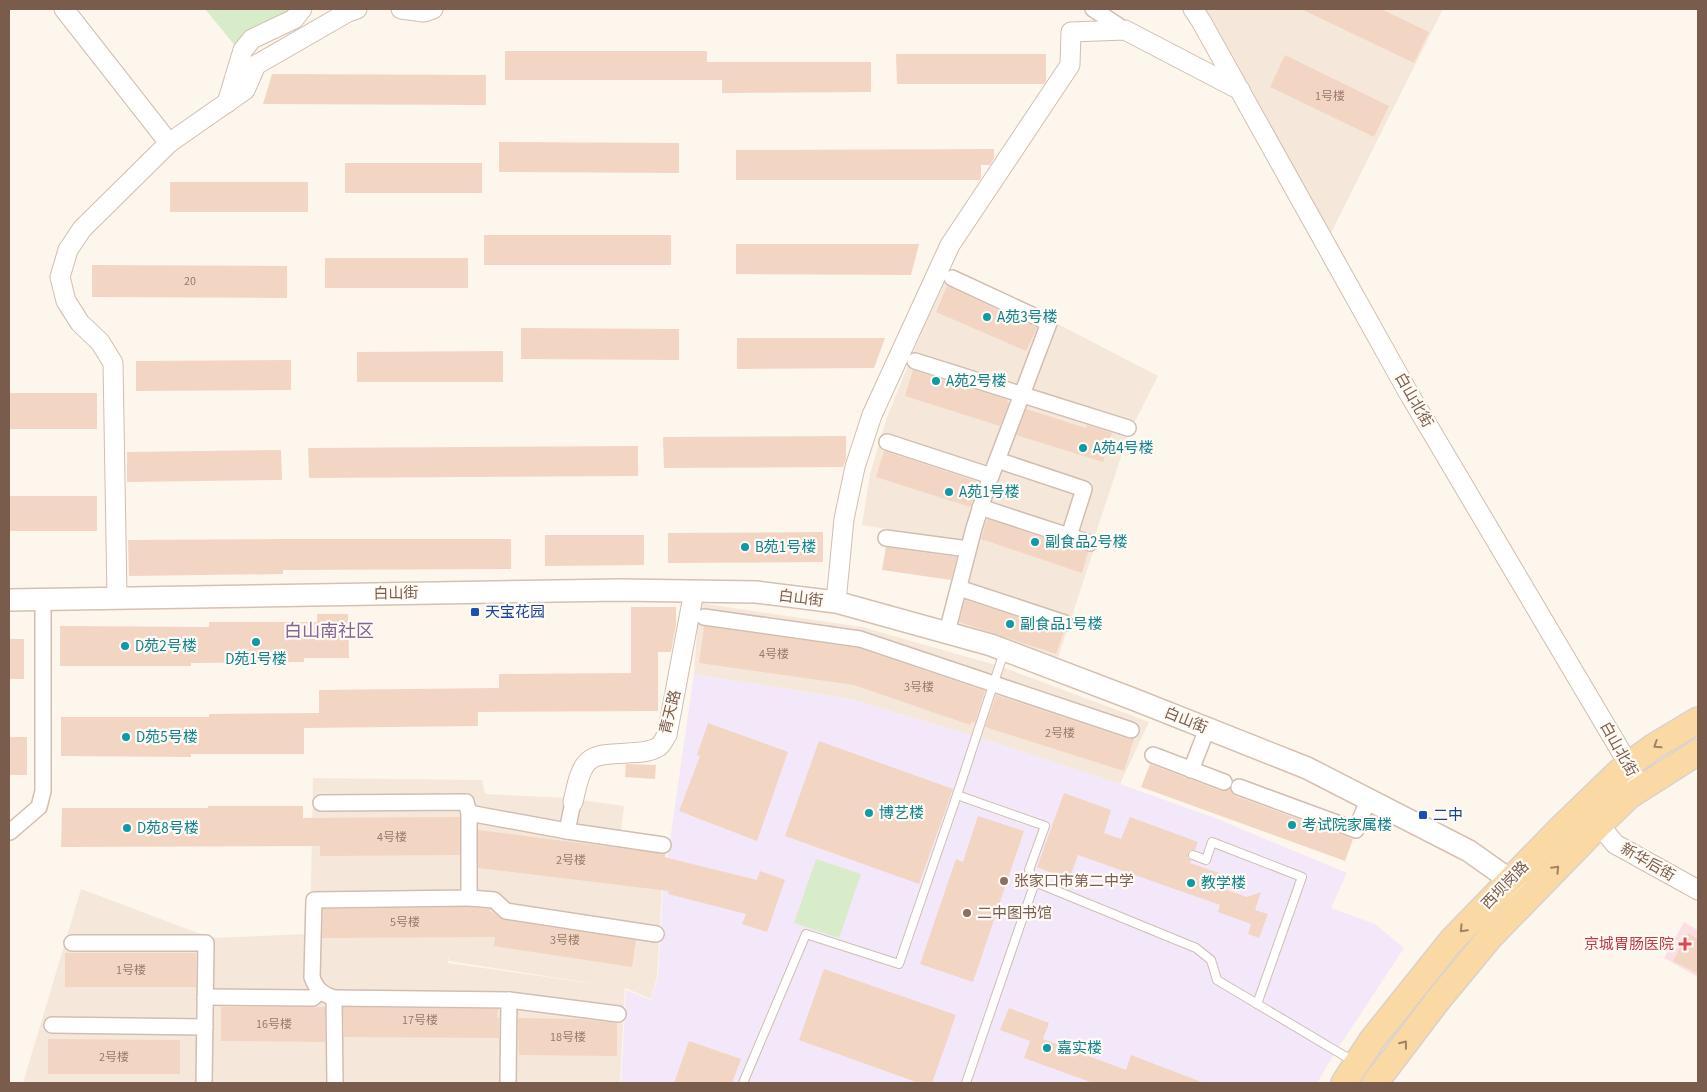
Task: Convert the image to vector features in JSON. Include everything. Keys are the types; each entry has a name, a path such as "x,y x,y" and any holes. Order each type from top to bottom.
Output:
{"main road":[{"name":"白山街","path":"9,600 620,590 756,592 836,602 947,632 1004,650 1307,768 1468,851 1510,880 1528,898"},
{"name":"西坝岗路","path":"1351,1073 1372,1040 1452,940 1510,880 1619,772 1653,747 1698,720"},
{"name":"西坝岗路","path":"1375,1083 1490,937 1599,825 1629,796 1698,752"}],"street":[{"path":"64,9 169,143"},
{"path":"227,103 243,50 252,39 294,19 302,9"},
{"path":"117,597 114,363 100,342 80,323 66,300 60,278 68,250 82,229 169,143 245,90 256,65 348,12 357,9"},
{"path":"401,9 424,12 433,9"},
{"path":"1093,9 1125,30 1240,90"},
{"name":"白山北街","path":"1193,9 1202,21 1408,392 1629,764 1640,789"},
{"path":"836,602 844,519 858,458 872,415 950,245 1070,65 1071,32 1125,30"},
{"path":"947,632 980,507 1049,323 952,278"},
{"path":"915,361 1128,428"},
{"path":"887,442 991,476"},
{"path":"997,460 1084,489 1069,536"},
{"path":"980,507 1090,543"},
{"path":"886,538 968,549"},
{"path":"959,588 1065,623"},
{"name":"青天路","path":"572,802 583,766 588,760 598,756 650,750 659,747 667,735 694,591"},
{"path":"10,832 39,807 44,791 44,599"},
{"path":"704,617 860,639 1131,730"},
{"path":"1191,770 1207,729"},
{"path":"1153,755 1224,782"},
{"path":"1239,787 1356,830 1368,800"},
{"path":"321,803 466,802 469,813 469,898"},
{"path":"567,831 572,802"},
{"name":"新华后街","path":"1584,806 1616,844 1698,890"},
{"path":"469,813 567,831 663,845"},
{"path":"618,1014 509,1000 334,998 325,995 315,988 312,977 314,900 469,898 494,900 506,911 656,934"},
{"path":"72,943 206,943 204,1083"},
{"path":"205,997 313,998 320,991"},
{"path":"334,998 335,1083"},
{"path":"508,1083 509,1000"},
{"path":"52,1025 205,1027"}],"lane":[{"path":"743,1083 806,934 899,964 1004,650"},
{"path":"957,795 1045,826 1029,870 1035,882 1196,948 1211,960 1217,980 1257,1004 1351,1073"},
{"path":"1193,855 1206,860 1212,842 1302,878 1257,1004"},
{"path":"966,1083 1035,882"}],"shaded area":[{"path":"1200,9 1443,9 1330,235"},
{"path":"952,269 1158,376 1129,433 1094,539 985,504 972,543 862,525 870,474 886,420 931,308"},
{"path":"988,507 1096,543 1058,658 952,623"},
{"path":"699,603 862,627 999,666 1149,722 1120,784 971,735 850,699 694,674"},
{"name":"张家口市第二中学","path":"694,674 850,699 971,735 1120,784 1215,818 1347,873 1331,908 1375,924 1404,948 1317,1083 621,1083 626,990 651,1000 658,977 663,889"},
{"path":"313,778 482,780 485,794 567,798 624,806 621,832 668,841 662,888 657,977 651,999 625,988 620,1083 23,1083 81,889 211,938 309,934 310,938","holes":["448,956 449,961 609,986 448,963"]},
{"name":"京城胃肠医院","path":"1684,922 1698,930 1698,977 1664,958"}],"green space":[{"path":"205,9 291,9 274,24 237,48"},
{"path":"816,859 861,874 839,938 794,923"}],"building":[{"path":"1301,9 1381,9 1429,32 1414,63"},
{"path":"505,51 707,51 707,62 871,62 871,92 722,93 722,80 505,80"},
{"path":"896,54 1046,54 1046,81 1044,84 897,84"},
{"path":"1285,55 1389,106 1374,137 1270,87"},
{"path":"272,74 486,75 486,105 263,104"},
{"path":"499,142 679,143 679,173 499,172"},
{"path":"994,149 994,158 990,165 981,165 980,180 736,180 736,150"},
{"path":"345,163 482,163 482,193 345,193"},
{"path":"170,182 308,182 308,212 170,212"},
{"path":"484,235 671,235 671,265 484,265"},
{"path":"736,244 919,244 911,275 736,274"},
{"path":"325,258 468,258 468,288 325,288"},
{"path":"92,265 287,266 287,298 92,297"},
{"name":"A苑3号楼","path":"947,286 1037,328 1026,351 936,312"},
{"path":"521,328 679,329 679,360 521,359"},
{"path":"737,338 885,338 874,368 737,369"},
{"path":"503,351 503,382 357,382 357,352"},
{"path":"291,360 291,390 136,391 136,361"},
{"name":"A苑2号楼","path":"913,370 1008,400 1007,403 1009,403 1000,426 905,396"},
{"path":"9,393 97,393 97,429 9,429"},
{"name":"A苑4号楼","path":"1026,409 1086,428 1087,425 1112,433 1103,462 1016,435"},
{"path":"846,436 846,459 843,467 664,468 663,437"},
{"path":"638,446 638,476 309,478 308,448"},
{"path":"281,450 282,480 127,482 127,452"},
{"name":"A苑1号楼","path":"884,451 978,482 970,507 876,477"},
{"path":"9,496 97,496 97,531 9,531"},
{"name":"副食品2号楼","path":"987,519 1088,552 1082,573 981,539"},
{"name":"B苑1号楼","path":"823,532 823,562 668,563 668,533"},
{"path":"545,535 644,535 644,565 545,566"},
{"path":"511,539 511,569 283,570 283,574 129,576 128,540"},
{"path":"886,547 957,557 951,580 882,570"},
{"name":"副食品1号楼","path":"965,600 1064,632 1056,654 959,622"},
{"path":"631,607 676,607 676,625 671,652 658,652 658,711 478,712 478,726 304,728 304,754 191,754 191,757 61,756 61,717 209,717 209,714 319,713 319,690 499,688 499,674 631,673"},
{"path":"317,614 348,614 349,658 304,658 304,662 191,663 191,666 60,666 60,626 209,627 209,622 317,622"},
{"path":"704,626 858,648 985,691 975,723 971,722 970,725 854,685 699,663"},
{"path":"9,639 24,639 24,679 9,679"},
{"path":"996,695 1128,739 1134,739 1124,771 985,727"},
{"path":"708,723 788,752 757,841 679,811 700,756 697,755"},
{"path":"9,737 27,737 27,775 9,775"},
{"name":"博艺楼","path":"819,741 953,789 919,884 785,836"},
{"path":"626,764 656,765 655,779 625,777"},
{"path":"1150,764 1221,791 1230,789 1236,796 1353,839 1345,861 1141,787"},
{"path":"1064,793 1111,810 1104,833 1121,839 1130,817 1198,842 1195,850 1190,850 1188,853 1188,858 1191,860 1190,863 1228,876 1224,889 1247,897 1261,892 1255,910 1268,914 1259,938 1248,934 1251,924 1218,912 1220,905 1078,855 1069,880 1037,867"},
{"path":"208,806 303,806 303,818 460,817 460,855 320,856 320,846 61,847 62,808 208,808"},
{"name":"二中图书馆","path":"978,816 1024,831 973,982 920,964 956,859 963,862"},
{"path":"478,830 665,854 664,857 757,880 760,871 785,880 767,932 742,924 746,914 668,894 669,891 478,868"},
{"path":"469,907 490,909 490,911 505,920 636,940 632,967 494,946 495,937 322,938 323,909"},
{"path":"1688,933 1698,939 1698,974 1673,961"},
{"path":"65,953 196,953 196,987 65,987"},
{"path":"824,969 956,1015 932,1083 919,1083 799,1040"},
{"path":"221,1007 325,1007 325,1042 221,1041"},
{"path":"343,1007 498,1009 499,1038 344,1037"},
{"name":"嘉实楼","path":"1009,1008 1049,1023 1043,1039 1126,1070 1131,1055 1204,1083 1093,1083 1024,1058 1030,1041 1000,1030"},
{"path":"518,1018 580,1019 617,1023 617,1056 519,1055"},
{"path":"48,1039 180,1040 180,1074 48,1074"},
{"path":"689,1041 741,1059 732,1083 674,1083"}],"place":[{"name":"A苑3号楼","path":"987,317"},
{"name":"A苑2号楼","path":"936,381"},
{"name":"A苑4号楼","path":"1083,448"},
{"name":"A苑1号楼","path":"949,492"},
{"name":"副食品2号楼","path":"1035,542"},
{"name":"B苑1号楼","path":"745,547"},
{"name":"天宝花园","path":"475,612"},
{"name":"副食品1号楼","path":"1010,624"},
{"name":"D苑1号楼","path":"256,642"},
{"name":"D苑2号楼","path":"125,646"},
{"name":"D苑5号楼","path":"126,737"},
{"name":"博艺楼","path":"869,813"},
{"name":"二中","path":"1423,815"},
{"name":"考试院家属楼","path":"1292,825"},
{"name":"D苑8号楼","path":"127,828"},
{"name":"张家口市第二中学","path":"1004,881"},
{"name":"教学楼","path":"1191,883"},
{"name":"二中图书馆","path":"967,913"},
{"name":"京城胃肠医院","path":"1685,944"},
{"name":"嘉实楼","path":"1047,1048"}],"district":[{"name":"白山南社区","path":"329,631"}]}
